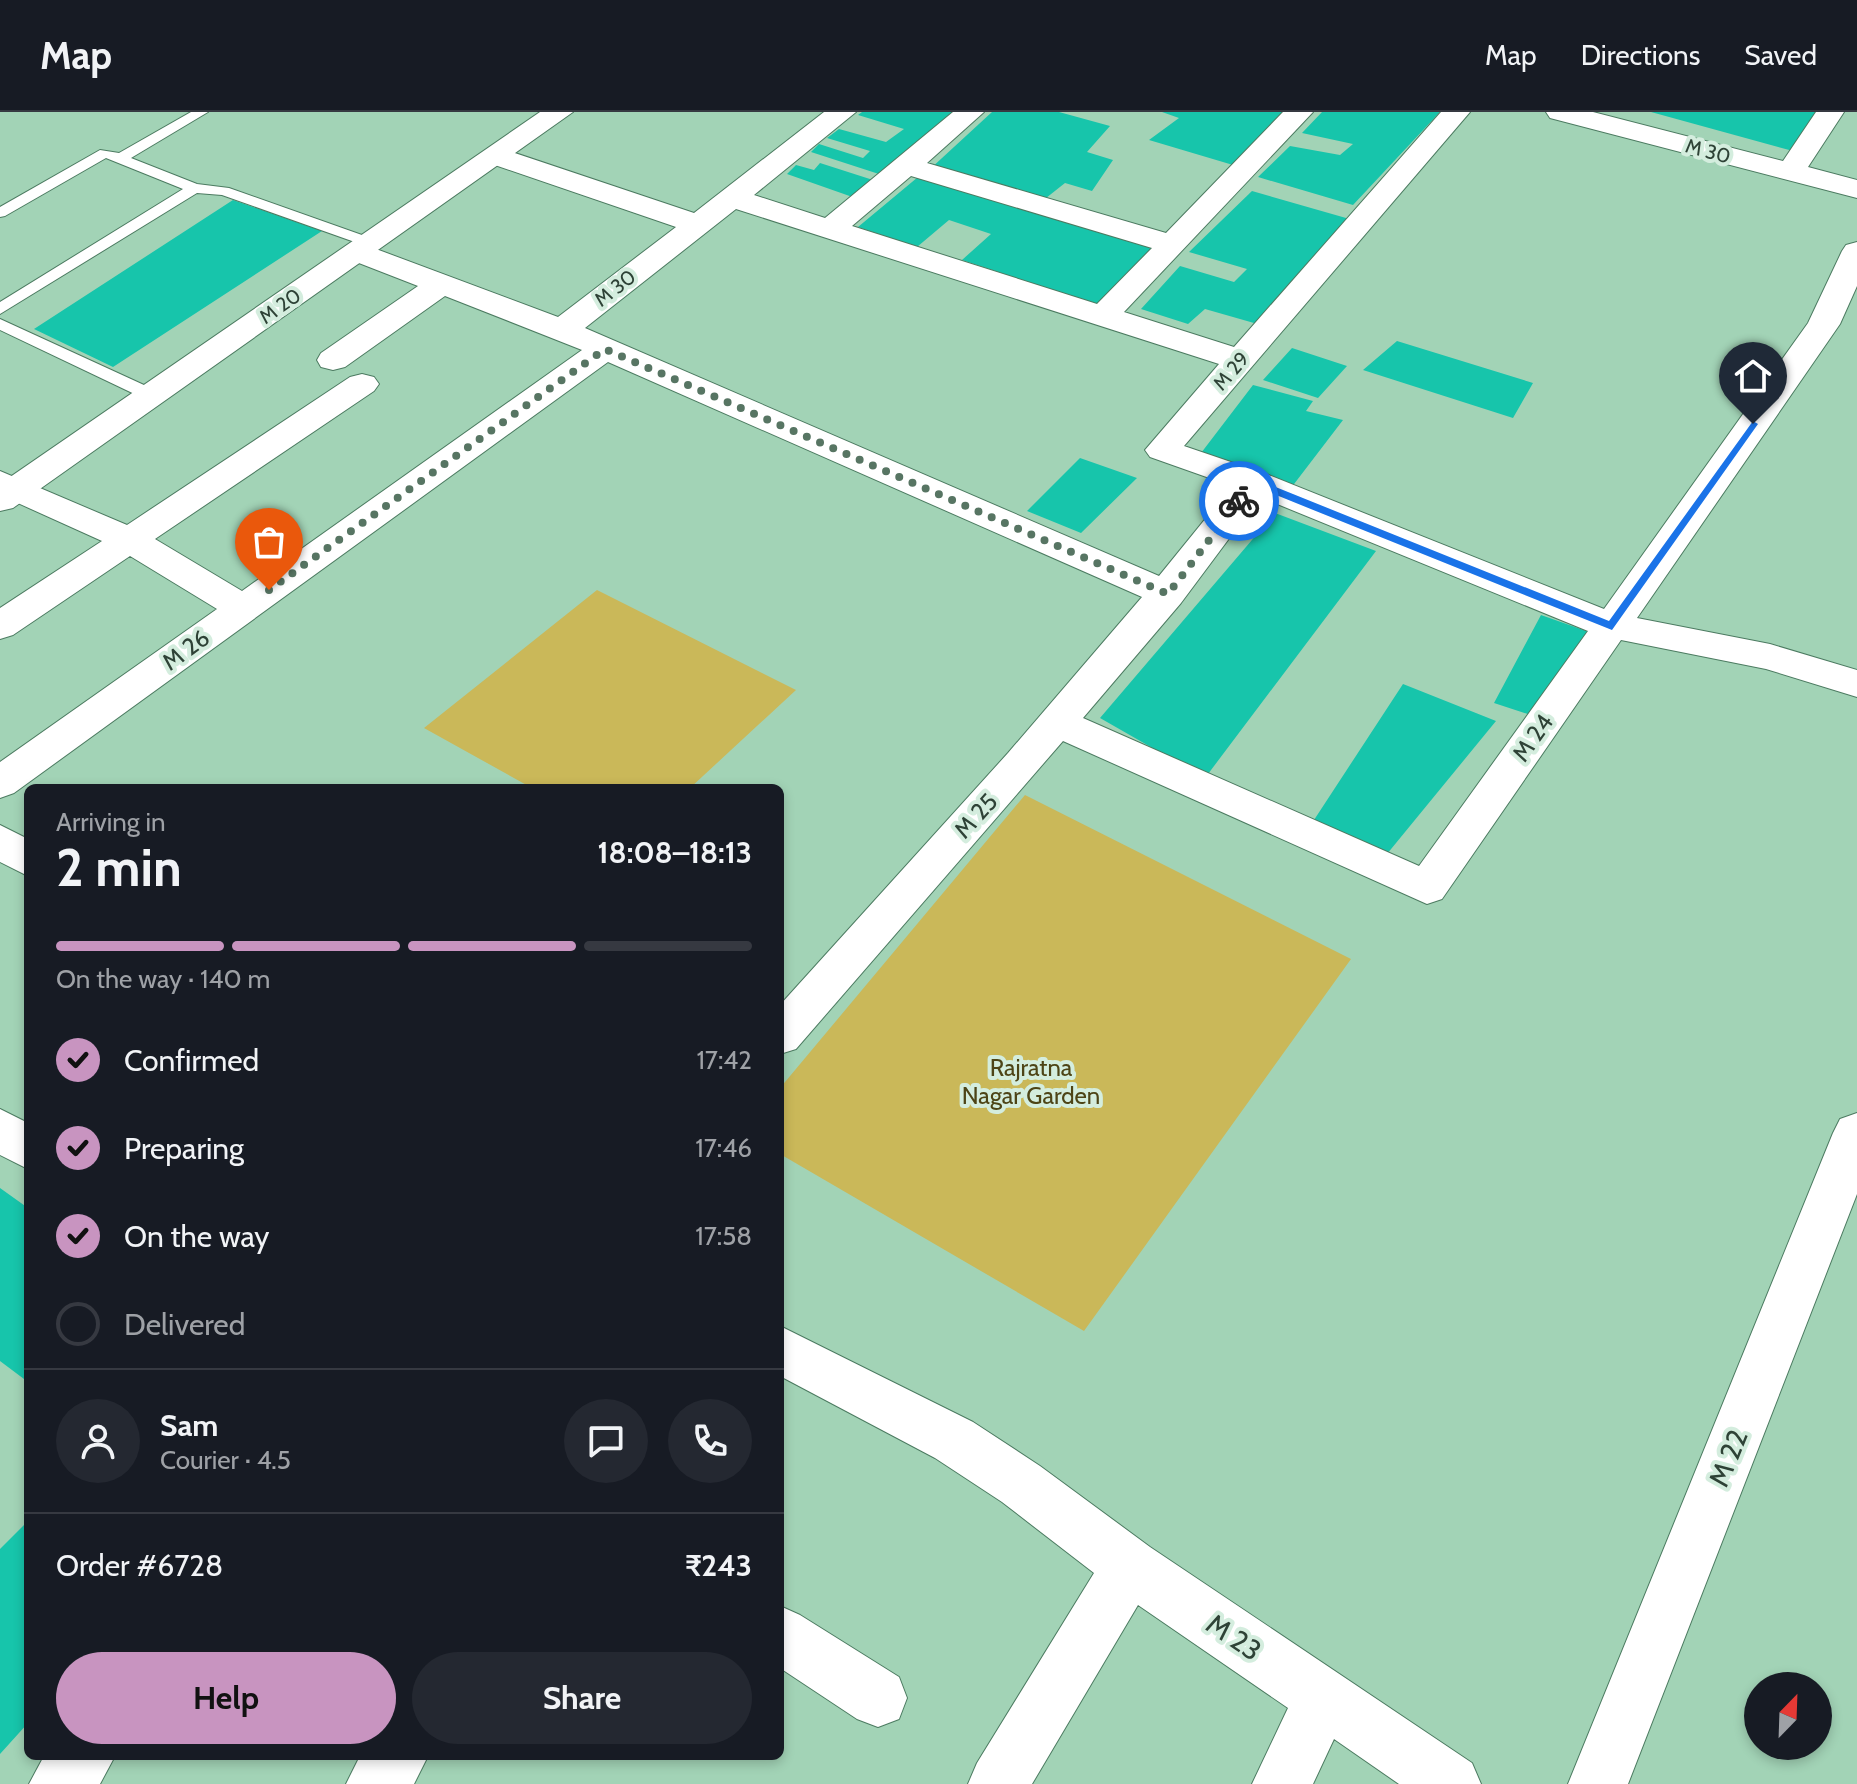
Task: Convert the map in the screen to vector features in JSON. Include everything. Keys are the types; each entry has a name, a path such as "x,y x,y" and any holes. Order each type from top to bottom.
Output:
{"street":[{"name":"M 20","path":"5,490 151,395 559,112"},
{"name":"M 30","path":"562,330 842,112"},
{"path":"830,229 970,112"},
{"path":"1103,316 1299,112"},
{"name":"M 29","path":"1254,482 1162,450 1456,112"},
{"name":"M 30","path":"1560,112 1857,189"},
{"path":"1790,172 1830,112"},
{"path":"496,156 698,224"},
{"path":"907,166 1172,244"},
{"path":"732,198 1241,360"},
{"path":"364,248 442,284 562,330 1168,594 1254,482 1612,626 1770,657 1857,684"},
{"name":"M 24","path":"1059,723 1427,888 1824,324 1857,251"},
{"path":"333,360 442,284"},
{"name":"M 26","path":"0,783 605,349"},
{"path":"0,626 362,384"},
{"path":"5,490 128,539 243,608"},
{"name":"M 25","path":"784,1032 1059,723 1168,594"},
{"path":"0,841 24,857"},
{"path":"0,1129 24,1146"},
{"name":"M 22","path":"1598,1784 1857,1133"},
{"name":"M 23","path":"784,1352 954,1440 1021,1484 1130,1566 1451,1784"},
{"path":"998,1784 1130,1566"},
{"path":"784,1638 878,1698"},
{"path":"1282,1784 1323,1698"},
{"path":"59,1784 81,1760"}],"lane":[{"path":"120,159 201,112"},
{"path":"0,213 105,153 194,188 224,191 364,248"},
{"path":"0,309 194,188"},
{"path":"0,324 151,395"}],"green space":[{"path":"597,590 796,690 694,784 525,784 424,728"},
{"name":"Rajratna Nagar Garden","path":"1025,795 1351,959 1084,1331 784,1156 784,1083"}],"building":[{"path":"862,112 964,112 861,200 787,174 796,165 814,170 820,163 873,180 882,175 811,152 819,144 863,158 870,151 827,138 839,129 886,142 904,129 858,115"},
{"path":"992,112 1059,112 1110,126 1087,152 1113,160 1092,191 1065,183 1041,202 929,170"},
{"path":"1162,112 1287,112 1233,165 1149,140 1179,118"},
{"path":"1322,112 1440,112 1353,205 1258,177 1290,146 1340,155 1353,144 1302,133"},
{"path":"1651,112 1822,112 1793,151"},
{"path":"918,177 1163,244 1102,306 962,260 991,234 949,220 917,247 858,227"},
{"path":"1252,191 1353,220 1261,325 1205,309 1188,324 1141,309 1180,266 1234,282 1247,269 1189,252"},
{"path":"233,200 322,231 113,367 34,329"},
{"path":"1397,341 1533,383 1513,418 1363,370"},
{"path":"1292,348 1347,366 1318,398 1263,380"},
{"path":"1253,385 1313,401 1306,411 1343,420 1291,488 1198,457"},
{"path":"1080,458 1137,478 1081,533 1027,511"},
{"path":"1275,513 1376,551 1205,778 1100,718"},
{"path":"1541,615 1592,633 1531,715 1494,703"},
{"path":"1403,684 1496,721 1387,854 1314,820"},
{"path":"0,1188 24,1205 24,1379 0,1361"},
{"path":"24,1525 24,1727 0,1754 0,1549"}],"way so far":[{"path":"269,590 605,349 1168,594 1239,501"}],"route":[{"path":"1239,501 1254,482 1545,596 1612,626 1753,424"}]}
